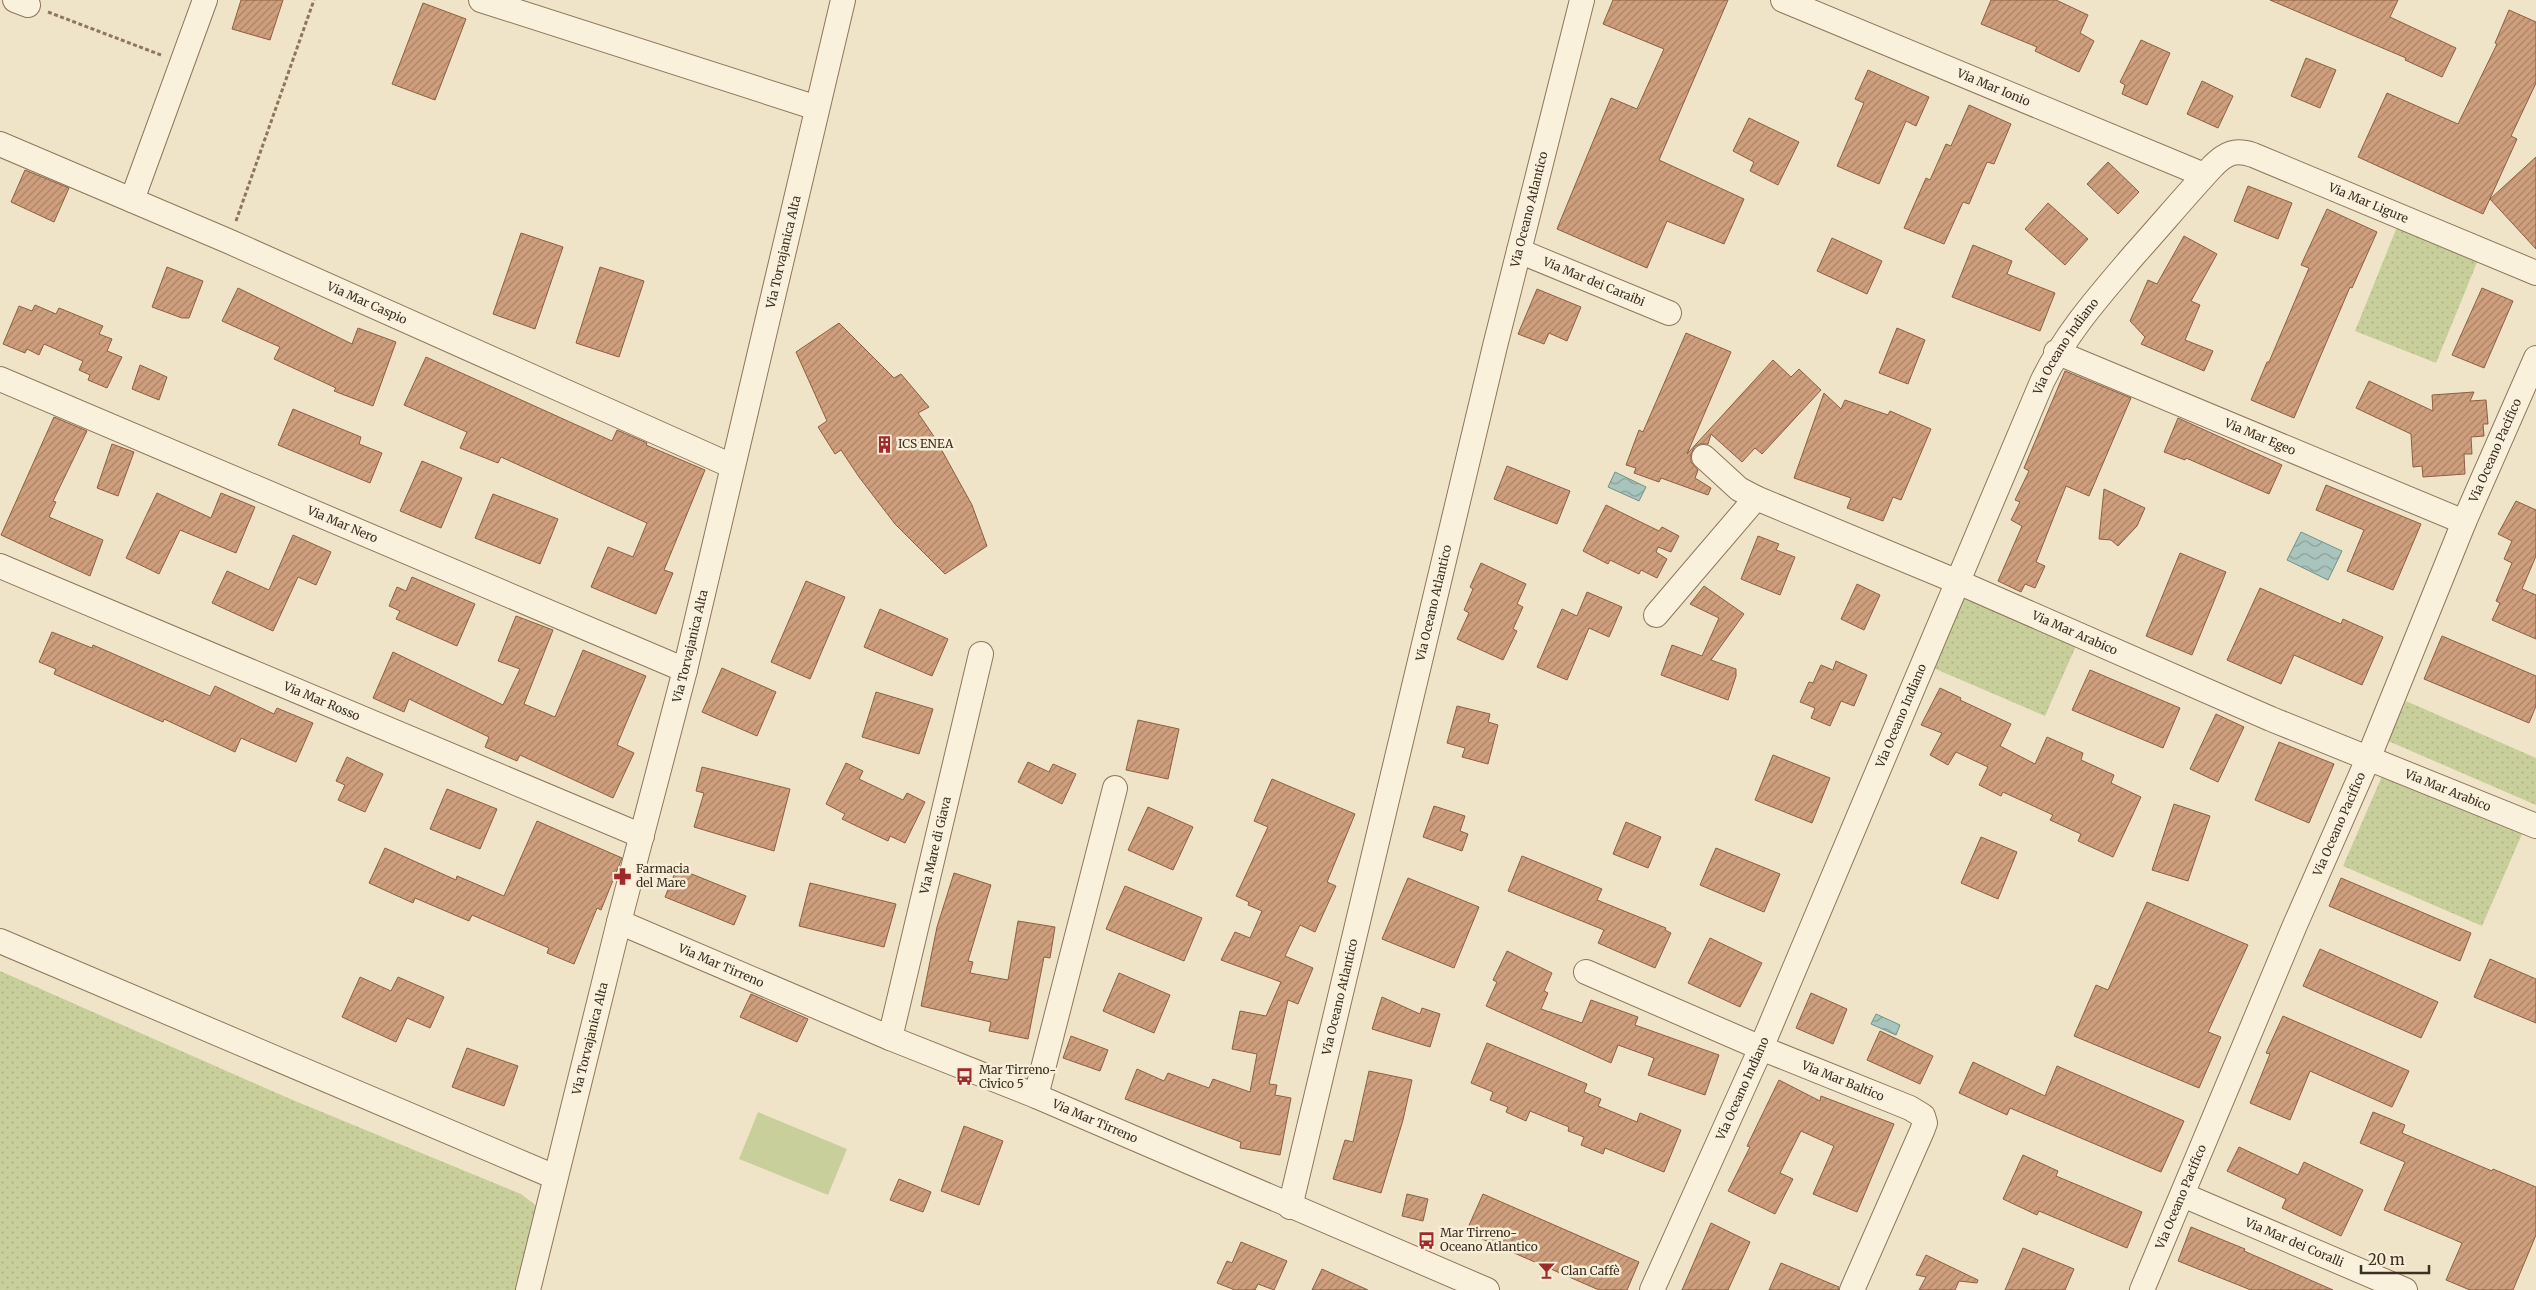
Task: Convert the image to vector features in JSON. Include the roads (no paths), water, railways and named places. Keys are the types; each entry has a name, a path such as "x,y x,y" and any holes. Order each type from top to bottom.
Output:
{"street":[{"path":"132,200 205,0"},
{"path":"481,0 818,108"},
{"name":"Via Torvajanica Alta","path":"528,1290 619,922 685,670 843,0"},
{"name":"Via Oceano Atlantico","path":"1290,1207 1519,251 1582,0"},
{"name":"Via Mar Ionio","path":"1783,0 2204,175"},
{"name":"Via Mar Caspio","path":"0,144 228,241 732,466"},
{"name":"Via Mar Ligure","path":"2204,175 2227,154 2240,151 2536,273"},
{"name":"Via Oceano Indiano","path":"1652,1290 1761,1048 2056,352 2078,321 2204,175"},
{"name":"Via Mar dei Caraibi","path":"1519,251 1669,313"},
{"name":"Via Mar Egeo","path":"2056,352 2464,522"},
{"name":"Via Oceano Pacifico","path":"2142,1290 2295,925 2368,759 2464,522 2536,358"},
{"name":"Via Mar Nero","path":"0,380 685,670"},
{"name":"Via Mar Arabico","path":"1704,457 1740,489 1756,498 1958,582 2271,719 2536,826"},
{"path":"1656,615 1756,498"},
{"name":"Via Mar Rosso","path":"0,566 642,836"},
{"name":"Via Mare di Giava","path":"890,1038 981,654"},
{"path":"1036,1096 1116,788"},
{"name":"Via Mar Tirreno","path":"619,922 890,1038 1036,1096 1290,1207 1487,1290"},
{"path":"0,941 555,1178"},
{"name":"Via Mar Baltico","path":"1586,972 1761,1048 1897,1103 1923,1116 1925,1122 1922,1131 1852,1290"},
{"name":"Via Mar dei Coralli","path":"2183,1195 2405,1290"}],"water":[{"path":"1615,472 1646,487 1639,501 1608,487"},
{"path":"2301,532 2342,551 2328,580 2287,560"},
{"path":"1876,1014 1900,1025 1896,1035 1871,1024"}],"place":[{"name":"ICS ENEA","path":"884,444"},
{"name":"Farmacia del Mare","path":"622,876"},
{"name":"Mar Tirreno- Civico 5","path":"965,1077"},
{"name":"Mar Tirreno- Oceano Atlantico","path":"1426,1240"},
{"name":"Clan Caffè","path":"1547,1271"}]}
